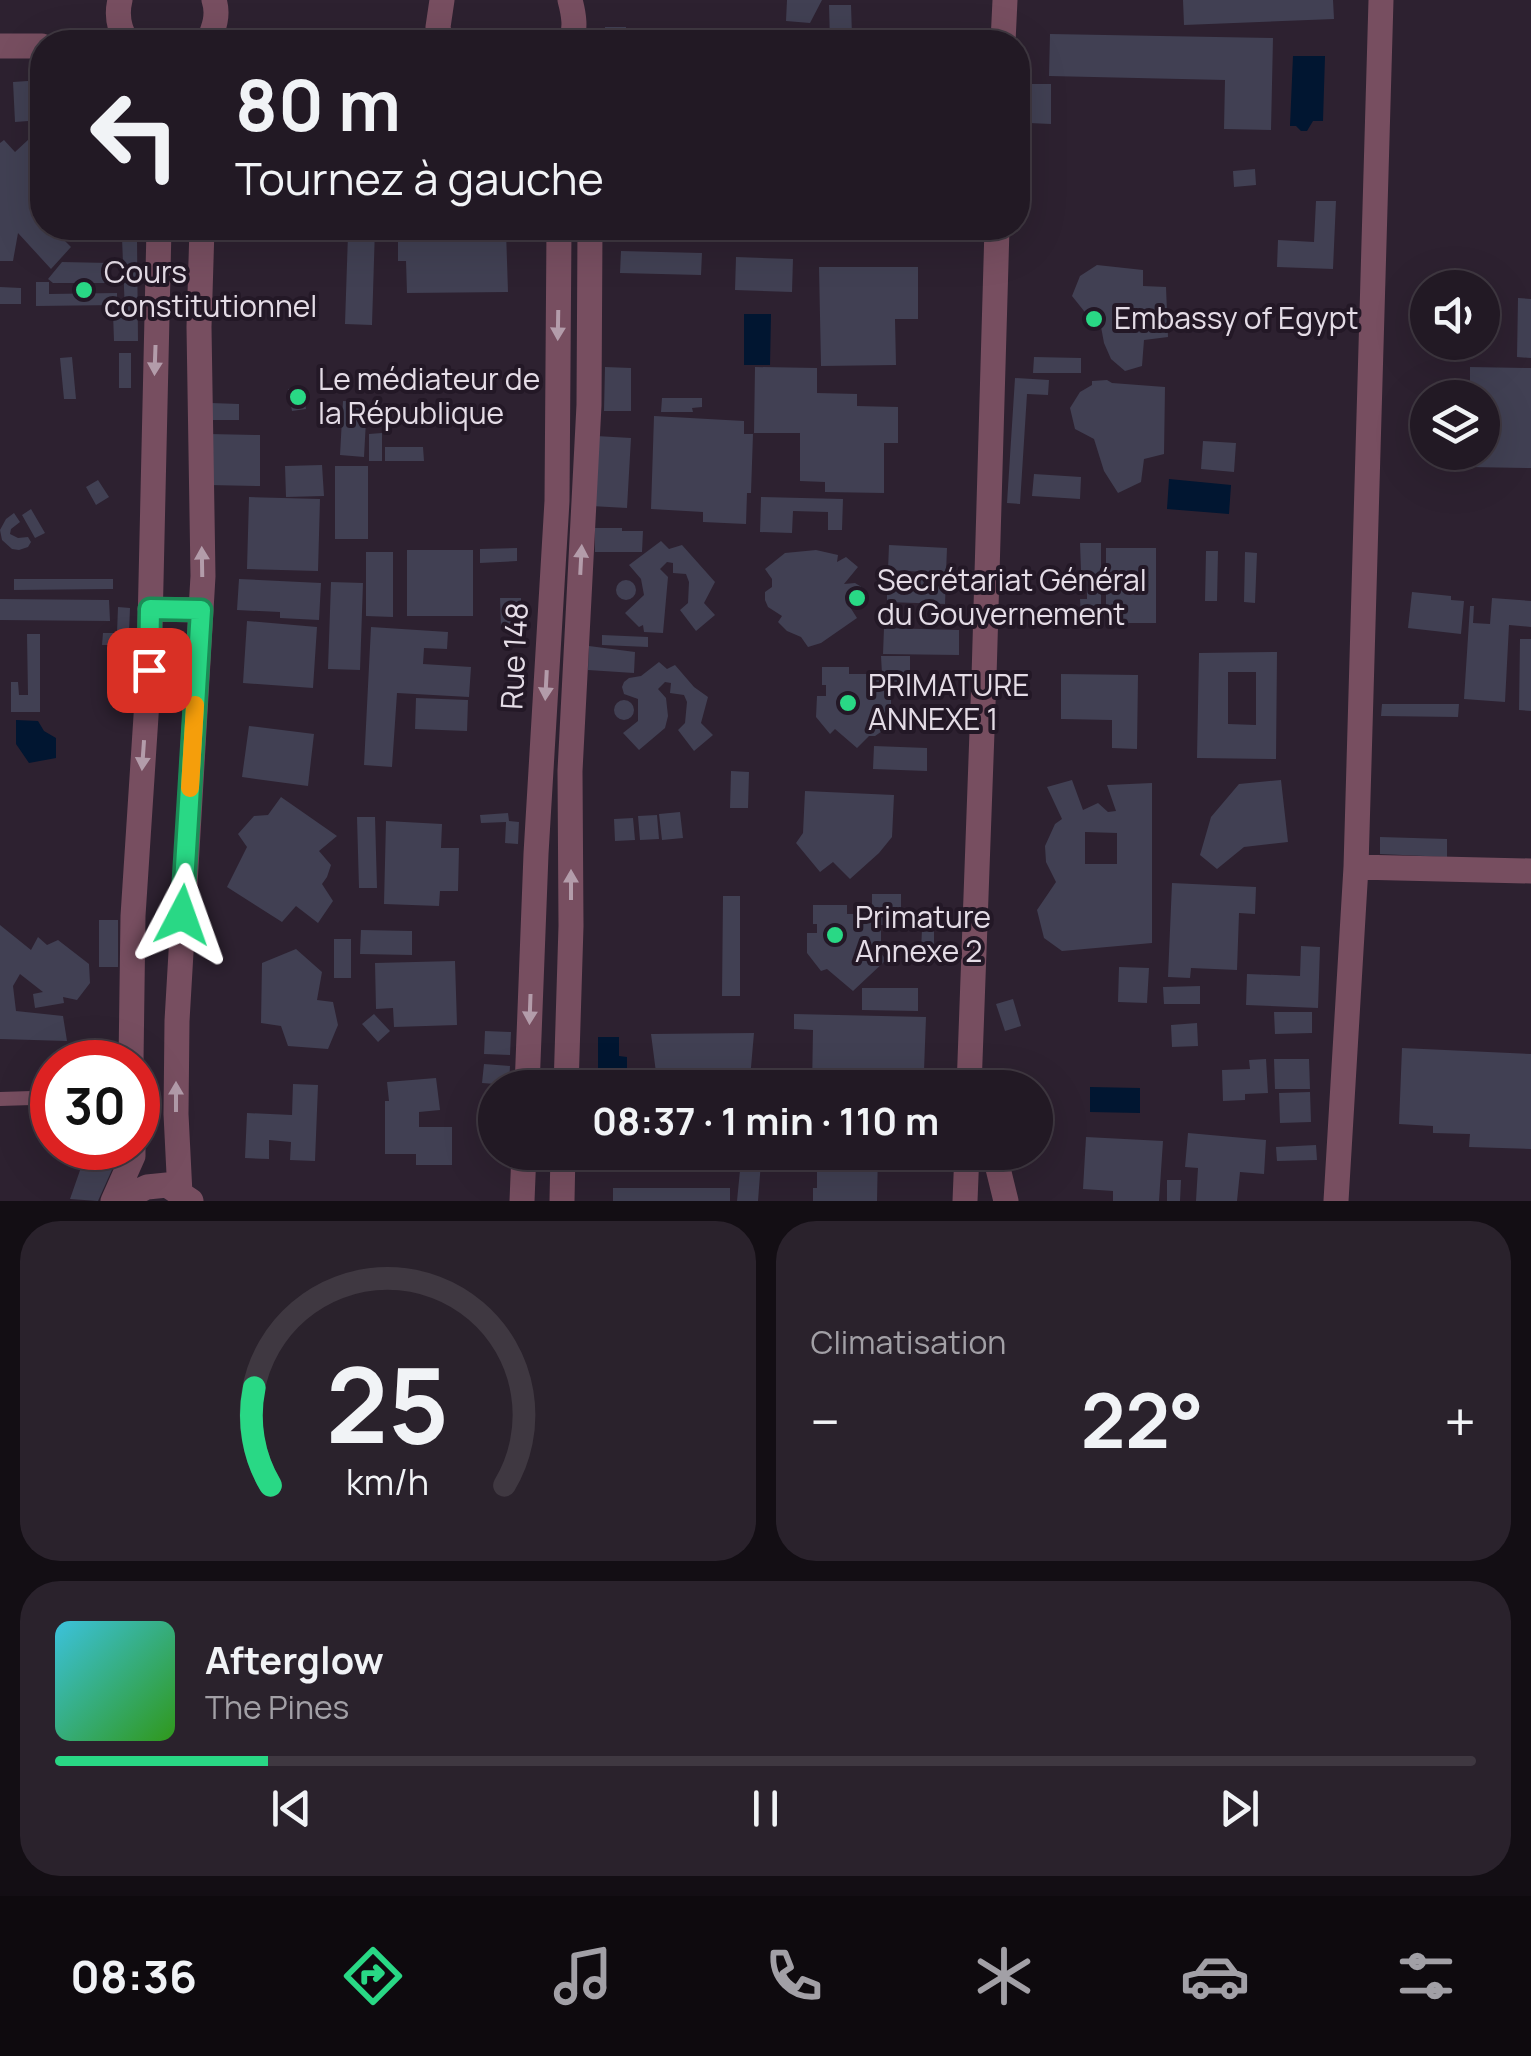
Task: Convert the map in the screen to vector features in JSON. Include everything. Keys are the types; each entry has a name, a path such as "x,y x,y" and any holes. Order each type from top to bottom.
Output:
{"street":[{"path":"120,0 120,30"},
{"path":"213,30 214,0"},
{"path":"439,30 442,0"},
{"path":"570,0 574,30"},
{"path":"1004,30 1005,0"},
{"path":"1336,1201 1356,867 1381,0"},
{"path":"0,46 30,46"},
{"path":"131,1040 132,916 149,670 158,240"},
{"path":"186,1198 176,1114 176,1021 203,576 202,240"},
{"name":"Rue 148","path":"528,1070 556,501 559,240"},
{"path":"567,1070 570,770 589,404 590,240"},
{"path":"970,1070 997,240"},
{"path":"150,609 201,610"},
{"path":"550,626 578,626"},
{"path":"1356,867 1531,871"},
{"path":"115,1201 127,1170"},
{"path":"522,1201 523,1170"},
{"path":"562,1201 563,1170"},
{"path":"965,1201 966,1170"},
{"path":"998,1170 1006,1201"},
{"path":"115,1201 147,1187 167,1184 186,1198"}],"lane":[{"path":"0,1100 30,1098"}],"water":[{"path":"1293,56 1325,56 1323,121 1313,121 1307,131 1290,126"},
{"path":"744,314 771,314 770,365 744,365"},
{"path":"1169,479 1231,485 1229,514 1167,509"},
{"path":"16,720 38,721 44,731 56,738 56,758 29,763 16,744"},
{"path":"598,1037 619,1037 619,1056 627,1057 627,1070 598,1070"},
{"path":"1090,1087 1140,1088 1140,1113 1090,1112"}],"building":[{"path":"787,0 822,0 810,23 786,21"},
{"path":"1183,0 1333,0 1334,19 1184,25"},
{"path":"829,5 851,5 852,30 830,30"},
{"path":"605,27 626,27 626,30"},
{"path":"1050,34 1273,38 1271,130 1224,129 1225,80 1049,76"},
{"path":"30,81 30,121 15,122 13,82"},
{"path":"1030,84 1051,84 1051,124 1030,123"},
{"path":"29,139 30,240 64,240 71,247 51,269 18,233 13,261 0,261 0,143 4,140 15,152"},
{"path":"1255,169 1256,185 1234,187 1233,171"},
{"path":"1316,201 1336,201 1333,269 1277,267 1278,240 1314,242"},
{"path":"122,240 137,240 138,341 114,341 113,313 125,313"},
{"path":"348,240 375,240 372,325 345,324"},
{"path":"398,240 506,240 508,292 407,293 406,261 398,261"},
{"path":"621,251 702,253 701,275 620,273"},
{"path":"736,257 793,259 792,292 735,290"},
{"path":"62,262 110,263 109,283 53,283 48,279"},
{"path":"1097,265 1143,270 1143,286 1166,287 1168,337 1144,340 1142,366 1125,371 1111,359 1099,316 1088,316 1072,296 1080,276"},
{"path":"819,267 918,267 918,319 895,319 896,365 821,366"},
{"path":"36,282 49,282 49,294 117,293 117,305 36,306"},
{"path":"0,287 21,288 21,304 0,304"},
{"path":"1518,298 1531,299 1531,358 1517,357"},
{"path":"119,353 131,353 131,388 119,388"},
{"path":"72,357 76,399 64,399 60,358"},
{"path":"1034,357 1081,358 1081,373 1033,373"},
{"path":"605,367 631,368 631,411 604,411"},
{"path":"755,367 817,368 817,393 857,394 857,406 898,407 898,443 884,443 884,493 825,492 825,482 800,481 800,433 754,433"},
{"path":"1470,367 1531,368 1531,468 1500,468 1500,380 1470,380"},
{"path":"1015,378 1049,380 1048,395 1027,394 1020,504 1007,503"},
{"path":"1092,381 1165,387 1164,454 1144,459 1141,482 1118,493 1104,471 1094,439 1075,429 1070,408"},
{"path":"302,387 306,409 292,411 288,389"},
{"path":"662,398 702,398 702,407 692,408 693,412 661,412"},
{"path":"343,401 367,402 364,457 340,455"},
{"path":"211,403 239,404 239,420 211,420"},
{"path":"654,416 744,421 744,434 753,434 746,524 703,522 703,512 651,509"},
{"path":"382,433 382,461 369,461 369,434"},
{"path":"209,434 260,435 260,486 209,485"},
{"path":"596,436 631,438 627,508 591,506"},
{"path":"1203,441 1236,443 1234,472 1201,469"},
{"path":"385,447 423,447 424,461 385,461"},
{"path":"322,465 324,496 286,497 285,466"},
{"path":"335,466 368,466 368,539 335,539"},
{"path":"1034,474 1081,477 1080,499 1032,496"},
{"path":"98,480 109,497 96,505 86,487"},
{"path":"249,497 320,499 318,571 247,569"},
{"path":"761,497 843,499 842,530 828,530 828,512 793,511 792,533 760,532"},
{"path":"31,509 45,533 35,538 22,515"},
{"path":"14,513 20,522 10,534 28,537 31,542 19,550 2,540 0,530"},
{"path":"595,528 643,531 642,552 595,552"},
{"path":"661,541 669,549 682,545 715,582 704,603 715,615 696,631 680,610 688,603 689,582 686,574 673,573 673,563 667,562 660,569 668,577 663,633 644,632 643,625 639,627 625,613 644,595 641,579 629,565"},
{"path":"1080,543 1101,543 1101,616 1081,616 1080,599 1087,599 1087,571 1081,571"},
{"path":"889,545 947,548 946,573 888,570"},
{"path":"517,548 517,561 480,563 480,549"},
{"path":"1106,548 1156,548 1156,623 1106,623"},
{"path":"407,550 473,550 473,616 407,616"},
{"path":"816,550 838,555 837,562 846,557 858,567 844,584 855,583 864,589 861,600 850,607 857,618 821,643 808,647 801,637 778,622 782,616 768,607 765,592 772,587 772,579 765,569 785,553"},
{"path":"1206,551 1218,551 1217,601 1205,601"},
{"path":"366,552 393,552 393,617 366,616"},
{"path":"1245,552 1257,553 1255,603 1244,602"},
{"path":"887,575 946,577 945,604 887,602"},
{"path":"14,579 113,579 113,589 14,590"},
{"path":"239,579 321,583 319,620 280,618 280,612 237,610"},
{"path":"626,580 636,590 626,600 616,590"},
{"path":"331,582 363,583 360,670 328,669"},
{"path":"1412,592 1464,601 1461,634 1408,628"},
{"path":"500,598 521,598 521,629 501,629"},
{"path":"1492,598 1531,601 1531,627 1509,625 1505,702 1464,699 1470,606 1474,606 1473,623 1490,624"},
{"path":"0,599 109,600 110,621 0,620"},
{"path":"118,607 130,608 128,656 109,655 109,645 102,645 103,633 117,633"},
{"path":"247,621 317,627 313,688 243,683"},
{"path":"371,627 448,632 447,649 424,648 423,664 471,667 469,697 397,693 392,767 364,765"},
{"path":"884,628 959,630 959,655 883,654"},
{"path":"27,634 40,634 40,712 11,712 11,682 18,682 19,695 28,695"},
{"path":"602,635 648,637 648,647 602,645"},
{"path":"1520,639 1531,639 1531,711 1519,710"},
{"path":"589,646 635,652 634,673 588,670"},
{"path":"1277,652 1276,759 1197,758 1199,653","holes":["1228,672 1256,672 1256,725 1228,724"]},
{"path":"881,656 910,656 910,683 891,683 894,723 869,736 857,748 835,729 830,734 816,717 817,696 826,696 822,667 849,667 849,674 882,674"},
{"path":"659,662 667,669 675,665 708,697 701,723 713,735 694,751 678,730 685,723 687,702 684,695 670,693 671,683 665,682 658,689 666,698 665,728 639,750 623,733 638,721 638,699 624,694 624,682 641,676"},
{"path":"1061,674 1138,675 1137,749 1112,748 1112,720 1061,719"},
{"path":"416,698 468,700 467,731 415,729"},
{"path":"624,700 634,710 624,720 614,710"},
{"path":"1382,704 1459,704 1458,717 1381,716"},
{"path":"249,726 314,734 308,786 242,777"},
{"path":"874,746 927,748 927,771 873,769"},
{"path":"731,771 749,772 748,808 730,808"},
{"path":"1072,780 1083,810 1098,803 1108,812 1116,811 1107,785 1152,783 1152,943 1062,951 1044,938 1037,910 1056,882 1046,862 1045,846 1055,824 1062,819 1047,787","holes":["1085,832 1117,833 1117,864 1085,864"]},
{"path":"1281,780 1288,842 1244,847 1217,869 1200,855 1211,817 1239,784"},
{"path":"805,791 894,795 892,837 850,879 833,862 820,872 796,843 803,833"},
{"path":"281,797 337,836 319,851 331,865 322,884 333,901 318,923 296,906 282,922 227,887 247,847 238,834 254,816 268,815"},
{"path":"680,812 683,838 662,840 659,814"},
{"path":"508,813 509,821 519,822 518,844 505,843 506,822 481,823 480,815"},
{"path":"657,815 659,839 640,840 638,816"},
{"path":"357,817 375,817 377,888 359,888"},
{"path":"633,818 635,840 615,841 614,819"},
{"path":"386,821 442,824 441,848 459,848 458,891 440,891 439,906 384,904"},
{"path":"1380,837 1447,839 1447,857 1380,854"},
{"path":"1172,883 1256,887 1255,914 1239,913 1237,970 1191,968 1190,978 1168,977"},
{"path":"872,894 901,894 901,925 881,925 881,953 886,960 853,991 827,969 821,971 807,953 807,933 817,933 813,905 847,905 847,914 872,914"},
{"path":"723,896 740,896 740,996 722,996"},
{"path":"99,920 118,920 118,967 99,967"},
{"path":"0,925 31,950 38,937 47,945 58,940 89,964 90,983 77,1000 63,997 64,1003 35,1008 33,994 43,992 20,974 13,986 16,1011 63,1016 67,1040 0,1039"},
{"path":"922,929 934,929 934,952 921,951"},
{"path":"361,930 412,931 412,955 360,954"},
{"path":"334,939 351,939 351,978 334,978"},
{"path":"1301,946 1320,947 1318,1008 1246,1005 1247,974 1300,976"},
{"path":"296,949 322,972 317,1000 333,1002 338,1025 328,1049 288,1046 281,1026 261,1023 262,963"},
{"path":"455,961 457,1025 394,1027 393,1008 376,1009 375,963"},
{"path":"1119,967 1149,968 1147,1003 1118,1002"},
{"path":"1200,986 1200,1004 1164,1004 1163,987"},
{"path":"862,988 918,988 918,1011 862,1010"},
{"path":"1013,999 1021,1026 1005,1031 996,1004"},
{"path":"1274,1012 1312,1012 1312,1033 1275,1034"},
{"path":"374,1014 390,1031 378,1042 362,1024"},
{"path":"794,1014 926,1017 924,1070 812,1070 813,1030 794,1029"},
{"path":"1197,1023 1198,1046 1172,1047 1171,1025"},
{"path":"485,1031 511,1032 510,1055 484,1054"},
{"path":"754,1033 751,1070 656,1070 651,1034"},
{"path":"1402,1048 1531,1054 1531,1149 1469,1147 1470,1134 1433,1133 1433,1126 1399,1124"},
{"path":"1266,1059 1268,1093 1245,1094 1245,1100 1223,1101 1222,1070 1250,1069 1249,1060"},
{"path":"1274,1059 1309,1059 1310,1089 1275,1089"},
{"path":"484,1064 510,1066 510,1070 483,1070"},
{"path":"436,1078 440,1110 419,1112 419,1127 452,1127 452,1165 416,1165 416,1154 385,1154 387,1082"},
{"path":"293,1084 318,1085 315,1161 290,1160 291,1142 269,1140 269,1159 245,1158 247,1113 292,1115"},
{"path":"1310,1092 1311,1122 1280,1123 1279,1093"},
{"path":"1188,1133 1266,1140 1264,1174 1240,1172 1237,1201 1196,1201 1198,1168 1185,1167"},
{"path":"1086,1137 1163,1141 1159,1201 1113,1201 1113,1191 1083,1189"},
{"path":"1316,1145 1317,1160 1277,1161 1276,1147"},
{"path":"80,1170 112,1170 98,1201 70,1199"},
{"path":"740,1170 760,1170 758,1201 737,1201"},
{"path":"817,1170 878,1170 877,1201 813,1201 813,1188 817,1188"},
{"path":"1167,1180 1181,1180 1180,1201 1167,1201"},
{"path":"613,1188 730,1188 730,1201 613,1201"}],"slow traffic":[{"path":"190,788 195,705"}],"place":[{"name":"Cours constitutionnel","path":"84,290"},
{"name":"Embassy of Egypt","path":"1094,319"},
{"name":"Le médiateur de la République","path":"298,397"},
{"name":"Secrétariat Général du Gouvernement","path":"857,598"},
{"name":"PRIMATURE ANNEXE 1","path":"848,703"},
{"name":"Primature Annexe 2","path":"835,935"}],"route":[{"path":"149,670 150,609 201,610 182,915"}]}
